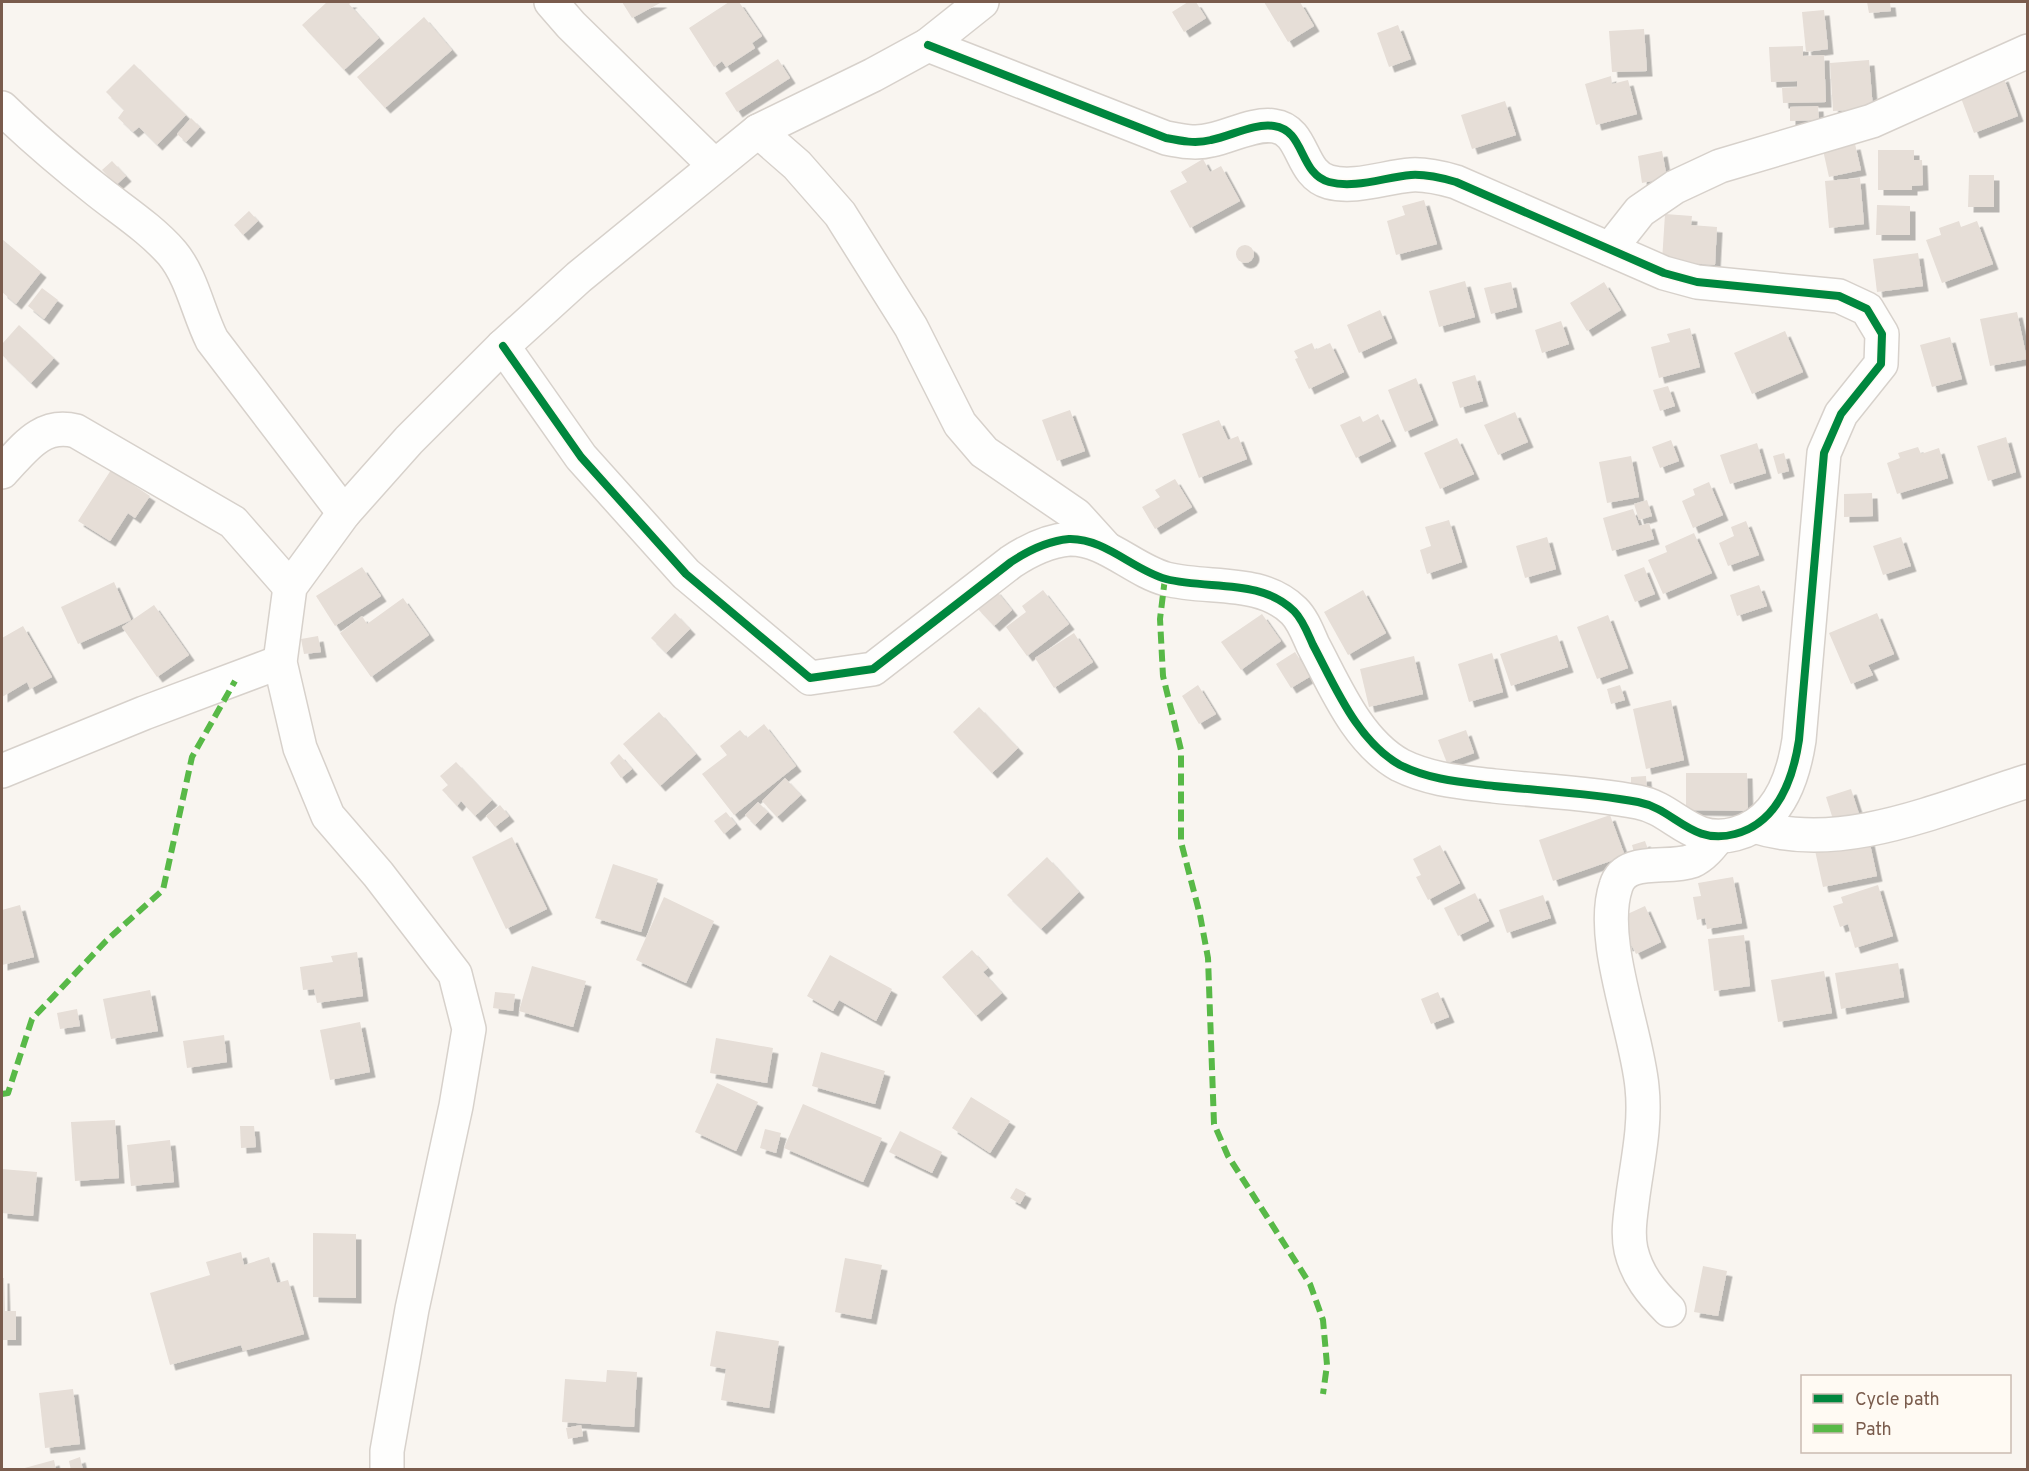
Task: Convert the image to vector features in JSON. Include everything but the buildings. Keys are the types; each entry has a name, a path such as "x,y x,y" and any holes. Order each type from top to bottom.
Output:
{"street":[{"path":"551,2 579,33 714,165"},
{"path":"387,1470 387,1451 412,1309 456,1106 469,1029 454,974 378,874 328,816 300,748 280,662 290,587 344,513 409,440 503,346 579,277 758,131 873,75 928,45 972,6"},
{"path":"758,131 797,165 840,214 911,327 960,424 984,452 1076,515 1106,548 1138,569 1202,586 1260,590 1280,599 1297,613 1346,706 1371,741 1398,764 1433,779 1652,805 1683,827 1700,834 1718,837 1736,834 1754,826 1774,809 1789,784 1795,764 1824,453 1841,414 1881,364 1882,334 1868,309 1839,296 1697,282 1664,273 1456,182 1436,177 1414,175 1353,183 1330,182 1316,177 1306,164 1294,137 1284,128 1272,125 1209,141 1186,142 1166,138 928,45"},
{"path":"1610,249 1640,211 1675,187 1720,166 1872,121 2028,51"},
{"path":"2,108 46,150 147,230 173,254 189,282 199,313 212,340 344,513"},
{"path":"503,346 581,457 686,574 810,678 873,669 946,611 1035,546 1071,539 1106,548"},
{"path":"2,472 29,444 47,430 60,427 76,431 233,522 290,587"},
{"path":"2,771 144,713 280,662"},
{"path":"1754,826 1794,836 1837,835 1888,825 2028,781"},
{"path":"1669,1310 1649,1290 1631,1248 1630,1225 1644,1107 1640,1062 1615,954 1612,916 1615,887 1621,875 1629,868 1676,865 1694,860 1718,837"}],"marked path":[{"path":"1165,578 1160,619 1163,676 1181,750 1181,842 1200,915 1208,958 1214,1124 1228,1156 1310,1284 1323,1320 1327,1365 1323,1394"},
{"path":"2,1094 8,1093 32,1019 106,941 163,890 192,757 235,681"}],"cycle path":[{"path":"503,346 581,457 686,574 810,678 873,669 1011,562 1038,547 1053,542 1069,539 1082,540 1107,549 1142,569 1166,579 1250,589 1281,601 1294,611 1305,627 1339,695 1359,727 1385,755 1411,770 1458,782 1584,794 1638,802 1651,806 1706,835 1735,834 1750,828 1773,810 1793,770 1799,740 1824,453 1841,414 1881,364 1882,334 1867,309 1839,296 1697,282 1664,273 1445,179 1417,175 1349,184 1329,182 1312,170 1291,135 1284,129 1274,126 1251,128 1200,142 1166,138 928,45"}]}
